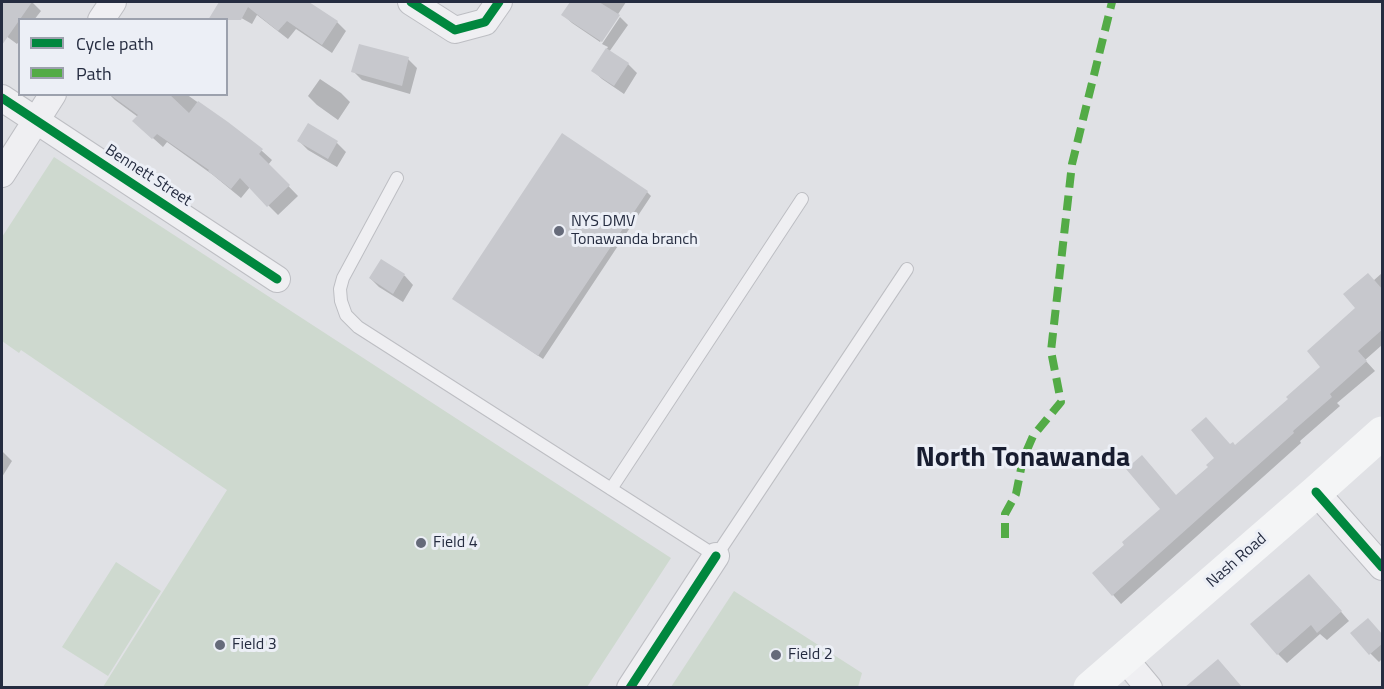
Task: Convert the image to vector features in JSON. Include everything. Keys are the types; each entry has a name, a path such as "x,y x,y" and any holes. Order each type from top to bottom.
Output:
{"main road":[{"name":"Nash Road","path":"1090,687 1383,433"}],"street":[{"path":"102,18 113,2"},
{"path":"411,2 455,30 485,22 499,2"},
{"path":"2,174 52,96"},
{"name":"Bennett Street","path":"2,98 277,279"},
{"path":"1316,492 1383,567"},
{"path":"630,687 716,556"},
{"path":"1124,658 1149,687"}],"lane":[{"path":"397,178 343,278 340,289 346,315 358,327 716,556 907,268"},
{"path":"611,489 802,199"}],"shaded area":[{"path":"54,157 671,558 587,687 103,687 227,490 21,350 19,353 2,341 2,237"},
{"path":"116,562 161,591 108,676 62,647"},
{"path":"734,591 862,673 858,687 671,687"}],"building":[{"path":"2,2 32,2 21,18 18,18 18,22 2,45"},
{"path":"219,2 309,2 338,21 322,45 287,21 278,31 248,7 241,20 209,18"},
{"path":"570,2 599,2 620,15 602,42 561,15"},
{"path":"359,44 409,57 402,86 351,72"},
{"path":"606,48 629,63 614,86 591,71"},
{"path":"112,96 171,96 189,113 198,101 263,149 259,154 290,185 267,207 240,178 231,189 209,170 157,134 152,139 132,121 138,115"},
{"path":"308,123 338,141 328,159 297,141"},
{"name":"NYS DMV Tonawanda branch","path":"562,133 648,191 538,356 452,299"},
{"path":"381,259 405,274 393,294 369,278"},
{"path":"1368,273 1383,290 1383,329 1358,351 1367,361 1330,394 1332,397 1293,431 1294,433 1112,596 1092,573 1124,545 1122,542 1160,509 1126,469 1142,455 1176,495 1208,467 1206,465 1214,458 1191,430 1206,417 1230,444 1233,442 1235,445 1288,399 1286,397 1320,367 1307,351 1355,308 1343,294"},
{"path":"1309,574 1342,611 1317,633 1311,625 1277,655 1250,624"},
{"path":"1368,618 1383,635 1383,643 1369,655 1350,633"},
{"path":"1218,659 1242,687 1185,687"}],"marked path":[{"path":"1005,538 1005,514 1016,494 1023,459 1033,436 1061,402 1051,351 1072,164 1112,2"}],"cycle path":[{"path":"411,2 455,30 485,22 499,2"},
{"path":"2,98 277,279"},
{"path":"1316,492 1382,567"},
{"path":"630,688 716,556"}],"place":[{"name":"NYS DMV Tonawanda branch","path":"559,231"},
{"name":"Field 4","path":"421,543"},
{"name":"Field 3","path":"220,645"},
{"name":"Field 2","path":"776,655"}],"district":[{"name":"North Tonawanda","path":"1023,459"}]}
